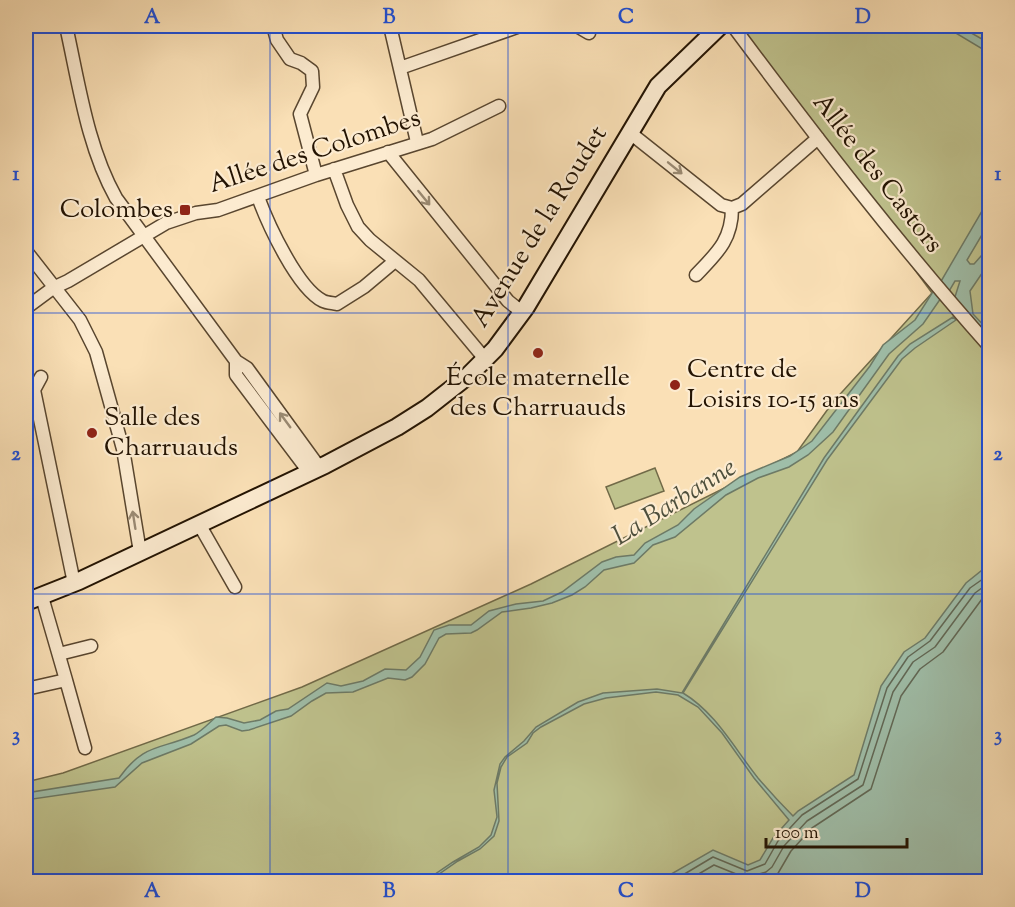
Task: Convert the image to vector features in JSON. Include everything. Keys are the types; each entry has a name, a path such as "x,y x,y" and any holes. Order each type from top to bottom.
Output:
{"street":[{"path":"66,26 92,144 103,175 116,198 236,361 236,375 314,470"},
{"path":"273,26 278,40 290,59 312,71 314,87 300,114 316,175"},
{"path":"390,26 417,142"},
{"path":"400,68 504,28 520,26"},
{"path":"577,26 589,33"},
{"name":"Avenue de la Roudet","path":"34,599 74,583 314,470 397,427 427,408 485,359 503,340 523,313 658,86 720,26"},
{"name":"Allée des Castors","path":"733,26 944,297 990,347"},
{"name":"Allée des Colombes","path":"26,308 53,288 166,223 196,213 218,210 334,169 432,139 499,106"},
{"path":"629,132 721,205 732,208 742,204 818,138"},
{"path":"388,152 508,301 523,313"},
{"path":"334,169 358,227 370,240 419,280 485,359"},
{"path":"258,197 279,246 308,288 324,302 337,304 364,287 395,261"},
{"path":"696,275 721,248 730,229 732,208"},
{"path":"26,251 53,288 69,304 96,352 123,449 140,552"},
{"path":"41,377 34,390 74,583"},
{"path":"199,524 235,587"},
{"path":"34,599 58,654 85,748"},
{"path":"58,654 91,646"},
{"path":"26,689 66,680"}],"green space":[{"path":"734,26 989,26 989,881 26,881 26,782 63,773 302,687 531,584 797,452 833,402 932,293"},
{"path":"655,468 664,491 615,509 606,487"}],"water":[{"path":"944,26 959,26 989,43 989,53"},
{"path":"989,199 989,223 967,260 970,264 974,264 989,247 989,263 970,291 973,314 989,331 989,339 954,300 960,281 955,281 948,293 940,283"},
{"path":"934,290 941,298 923,324 889,354 833,432 808,455 789,467 758,478 726,495 675,537 653,545 634,563 604,570 585,587 552,603 502,612 471,633 446,634 439,638 425,664 412,677 405,680 388,678 353,692 326,693 291,716 249,730 242,731 226,725 219,726 191,744 142,763 115,787 26,800 26,793 119,778 144,753 194,735 216,717 244,723 260,720 276,711 288,709 327,683 341,686 363,681 385,669 406,670 420,657 434,630 449,625 471,625 489,611 516,604 543,601 562,592 602,562 616,557 634,555 645,543 678,525 694,509 740,477 790,456 812,441 870,366 883,345 915,320"},
{"path":"953,317 956,320 902,359 827,460 683,693 695,701 715,721 758,778 793,816 854,775 881,686 904,652 925,638 966,583 986,567 989,569 989,881 659,881 713,850 748,865 760,860 773,838 789,820 754,778 722,733 698,707 678,695 656,692 606,698 584,704 533,733 527,743 507,757 501,767 497,783 499,821 494,836 480,849 429,881 425,881 479,847 491,835 497,817 494,790 500,764 536,727 578,702 603,693 657,689 682,693 824,458 898,356 910,344"}],"place":[{"name":"Colombes","path":"185,210"},
{"name":"École maternelle des Charruauds","path":"538,353"},
{"name":"Centre de Loisirs 10-15 ans","path":"675,385"},
{"name":"Salle des Charruauds","path":"92,433"}],"water label":[{"name":"La Barbanne","path":"675,503"}]}
